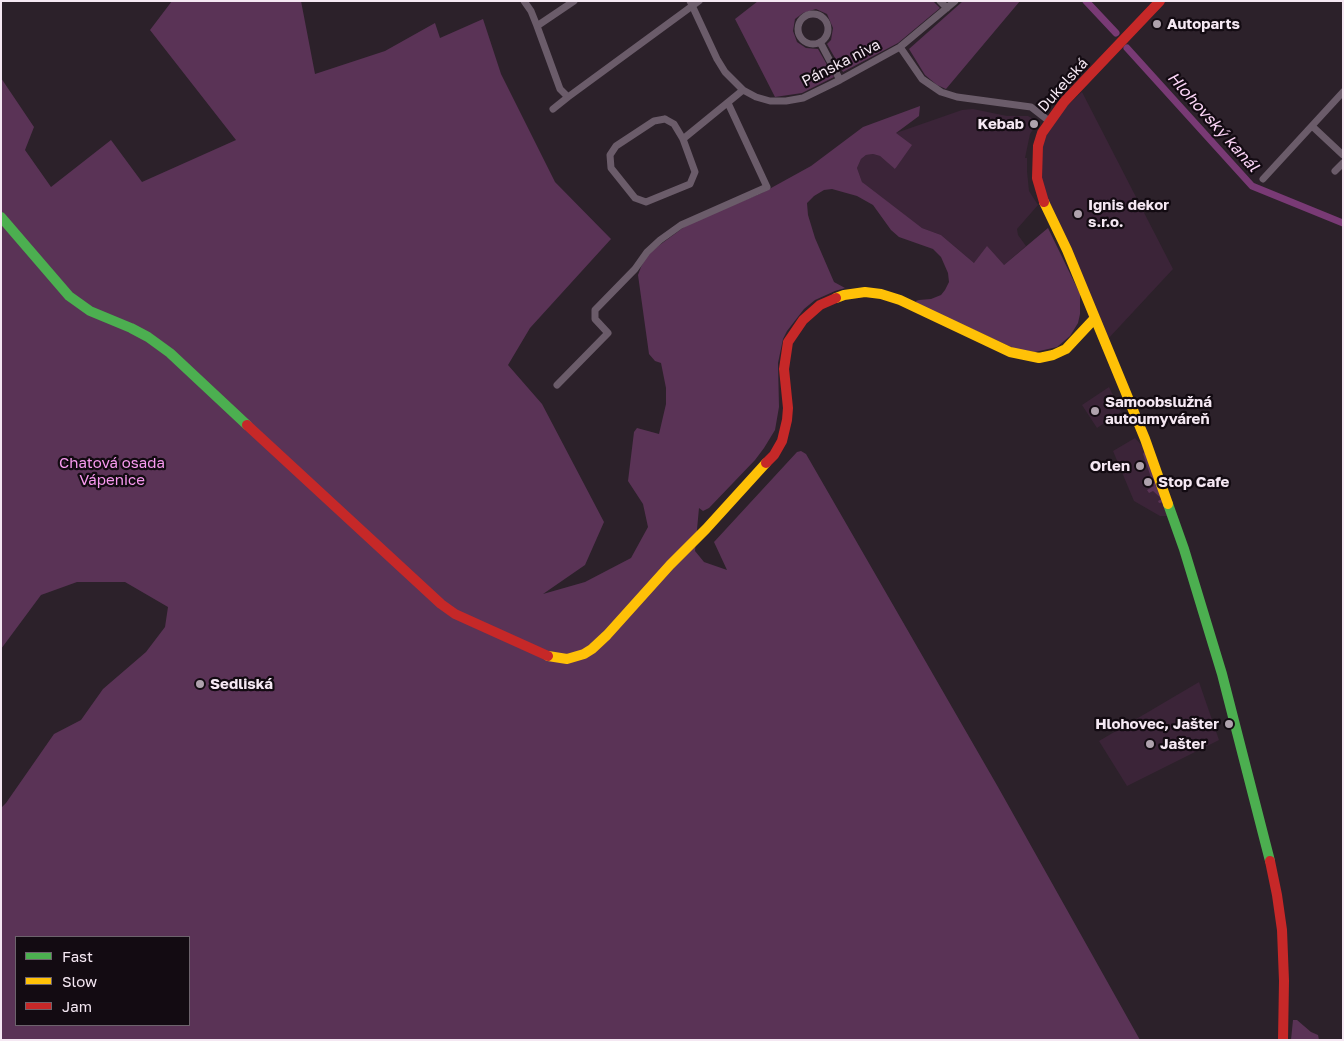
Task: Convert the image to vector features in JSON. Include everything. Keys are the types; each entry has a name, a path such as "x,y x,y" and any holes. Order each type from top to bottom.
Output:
{"main road":[{"name":"Dukelská","path":"1160,1 1064,102 1049,121 1042,133 1038,146 1036,164 1038,184 1145,439 1184,549 1224,682 1263,831 1277,895 1282,930 1284,981 1283,1040"},
{"path":"1,217 69,296 85,308 148,336 163,347 336,509 441,604 455,614 480,626 548,656 560,659 584,654 607,635 670,564 706,529 774,455 782,441 787,420 788,408 784,369 788,342 803,320 820,305 844,295 865,292 881,294 900,300 1010,352 1038,358 1053,355 1066,349 1095,318"}],"street":[{"path":"524,1 531,10 560,89 568,97"},
{"path":"537,26 574,1"},
{"path":"553,109 691,4 699,1"},
{"path":"940,1 947,8"},
{"name":"Pánska niva","path":"743,90 756,97 770,101 803,98 900,47 955,1"},
{"path":"683,139 743,90 720,65 691,4"},
{"path":"807,15 817,15 826,20 827,35 820,42 806,42 800,35 799,26 807,15"},
{"path":"820,42 840,80"},
{"path":"900,47 922,79 940,92 956,97 1031,107 1049,121"},
{"path":"1263,178 1343,92"},
{"path":"557,385 608,333 596,318 595,310 635,269 647,252 660,240 681,226 766,187 728,103"},
{"path":"665,119 674,124 683,139 695,172 690,184 646,202 635,198 611,168 610,155 616,146 654,121 665,119"},
{"path":"1312,126 1343,155"},
{"path":"1335,171 1343,163"}],"shaded area":[{"path":"1082,92 1173,269 1107,340 1040,182 1043,144 1052,120"},
{"path":"973,109 1007,116 1028,116 1038,122 1030,134 1025,158 1027,158 1029,191 1038,205 1017,229 1018,235 1026,246 1004,265 974,263 941,235 922,228 867,187 862,182 857,168 861,159 866,155 873,154 880,156 896,169 896,133 962,110"},
{"path":"1109,387 1121,412 1097,428 1082,405"},
{"path":"1135,438 1146,450 1168,516 1160,516 1134,501 1113,451"},
{"path":"1199,682 1219,740 1127,786 1099,741"}],"green space":[{"name":"Chatová osada Vápenice","path":"172,1 301,1 315,74 385,51 435,23 440,38 483,19 501,74 555,182 611,239 530,328 508,365 542,404 604,522 585,565 543,594 585,582 631,558 648,527 643,504 628,481 634,432 637,428 659,434 666,404 666,388 661,363 655,361 649,354 638,275 648,254 691,222 762,193 811,166 863,127 920,106 919,116 896,133 912,145 895,169 880,156 866,155 861,159 857,168 862,182 922,228 941,235 974,263 987,246 1004,265 1048,228 1080,294 1078,323 1070,336 1057,347 1035,352 1020,351 917,304 916,301 931,299 941,295 949,282 948,273 941,257 933,249 899,237 891,230 873,205 857,196 832,189 824,190 814,196 807,203 808,215 815,238 834,282 845,288 815,300 804,309 787,331 783,339 778,363 779,407 775,430 755,460 709,508 703,511 699,508 695,551 704,562 727,570 714,542 797,452 801,451 806,454 998,787 1140,1040 1,1040 1,808 54,734 81,720 103,689 146,652 165,627 168,607 125,582 77,582 41,595 1,649 1,78 34,127 25,150 51,187 111,140 142,182 236,140 150,30"},
{"path":"758,1 933,1 940,8 898,43 843,72 827,44 831,40 833,28 827,14 816,9 803,13 795,19 793,31 797,42 806,48 818,49 834,77 802,93 775,97 735,19"},
{"path":"963,1 1020,1 946,89 937,85 925,75 909,49"},
{"path":"1146,450 1165,502 1159,503 1158,501 1162,499 1153,491 1149,493 1147,490 1154,486 1143,454"},
{"path":"1293,1020 1297,1020 1311,1032 1318,1035 1319,1040 1291,1040"}],"waterway":[{"name":"Hlohovský kanál","path":"1086,1 1116,33"},
{"name":"Hlohovský kanál","path":"1127,48 1252,186 1343,223"}],"traffic: fast":[{"path":"1,217 69,296 90,311 148,337 170,353 247,425"},
{"path":"1168,504 1184,549 1222,674 1270,861"}],"traffic: slow":[{"path":"1044,202 1067,250 1145,439 1168,504"},
{"path":"836,298 865,292 881,294 900,300 1010,352 1039,358 1053,355 1066,349 1095,318"},
{"path":"548,656 567,659 584,654 592,649 766,463"}],"traffic: jam":[{"path":"1044,202 1037,178 1038,146 1042,133 1064,102 1160,1"},
{"path":"766,463 774,455 782,441 787,420 788,408 784,369 788,342 803,320 820,305 836,298"},
{"path":"247,425 441,604 455,614 548,656"},
{"path":"1270,861 1282,930 1284,981 1283,1040"}],"place":[{"name":"Autoparts","path":"1157,24"},
{"name":"Kebab","path":"1034,124"},
{"name":"Ignis dekor s.r.o.","path":"1078,214"},
{"name":"Samoobslužná autoumyváreň","path":"1095,411"},
{"name":"Orlen","path":"1140,466"},
{"name":"Stop Cafe","path":"1148,482"},
{"name":"Sedliská","path":"200,684"},
{"name":"Hlohovec, Jašter","path":"1229,724"},
{"name":"Jašter","path":"1150,744"}]}
